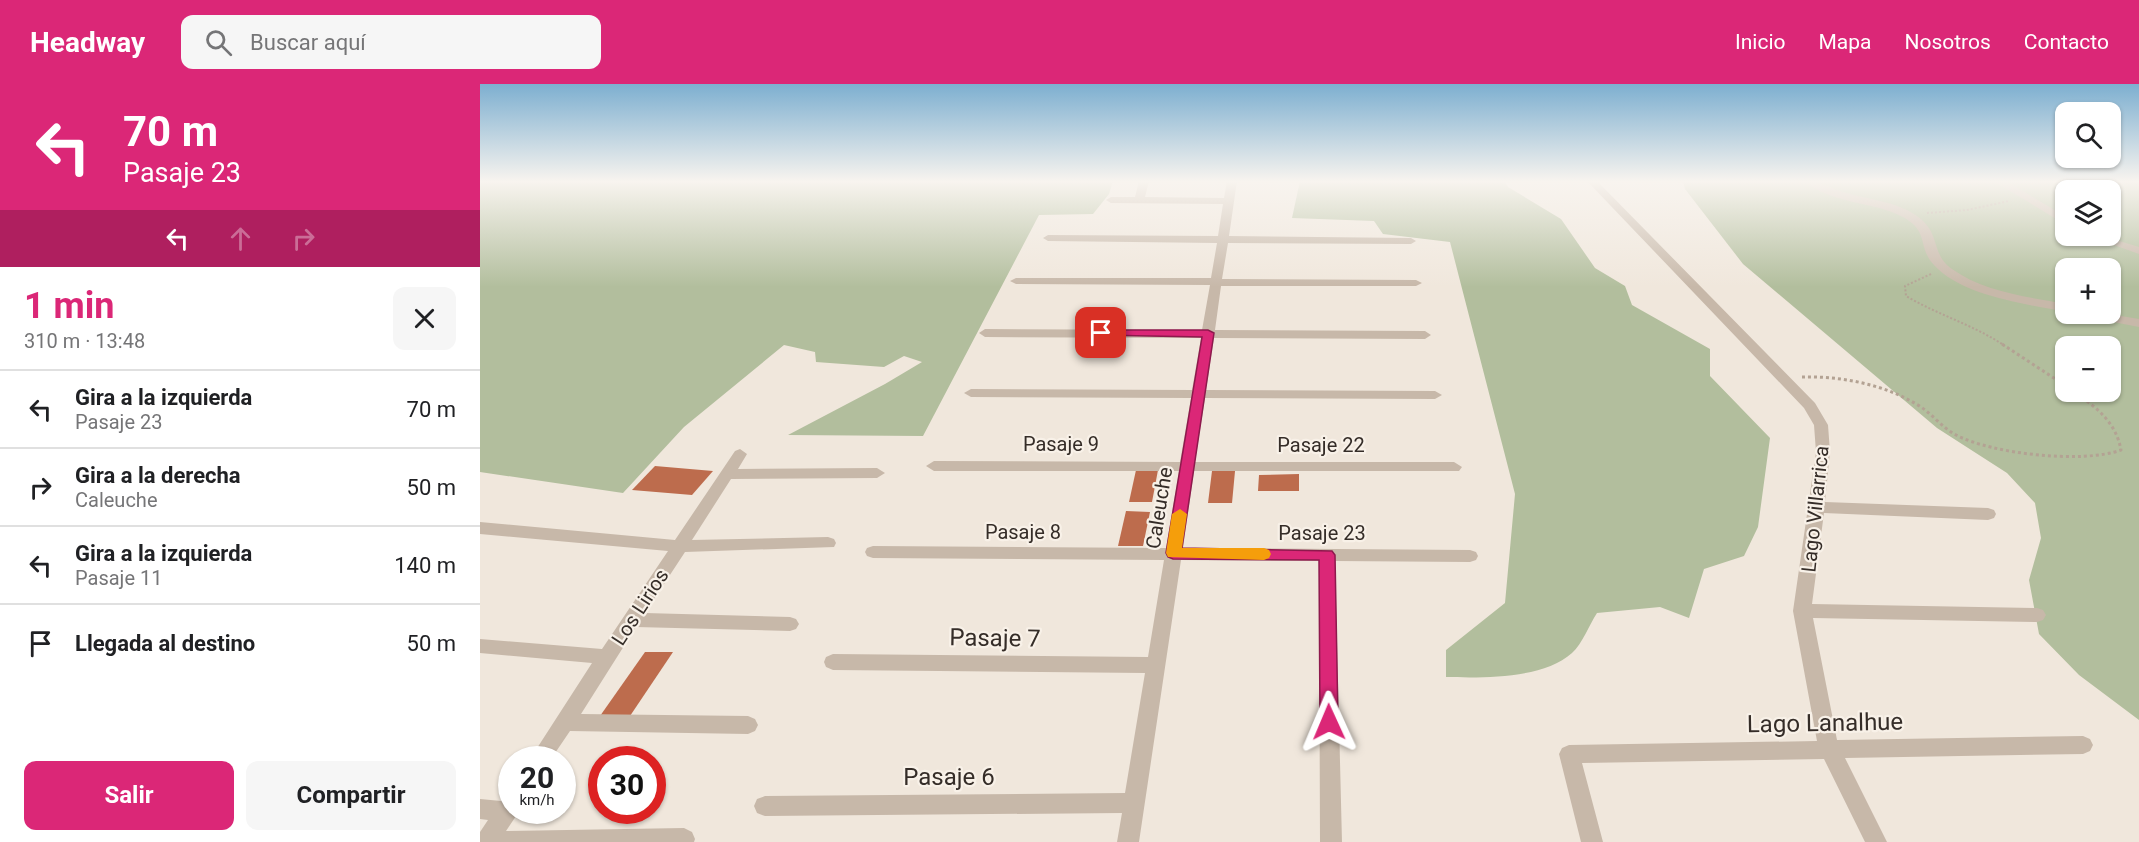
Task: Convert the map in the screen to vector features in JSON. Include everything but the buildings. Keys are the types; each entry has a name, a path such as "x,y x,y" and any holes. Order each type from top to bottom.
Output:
{"street":[{"name":"Caleuche","path":"1128,842 1227,216"},
{"name":"Lago Villarrica","path":"1626,216 1810,406 1821,425 1823,452 1802,610 1829,748 1876,842"},
{"path":"1908,216 1926,229 1928,245 1938,263 1955,276 2003,295 2055,306"},
{"path":"1048,238 1411,241"},
{"path":"2121,245 2139,251"},
{"path":"1016,281 1416,283"},
{"path":"2121,319 2139,323"},
{"path":"985,333 1425,335"},
{"path":"971,393 1435,394"},
{"name":"Los Lirios","path":"548,746 740,454"},
{"name":"Pasaje 9","path":"934,466 1187,466"},
{"name":"Pasaje 22","path":"1187,466 1454,466"},
{"path":"727,474 877,473"},
{"path":"1816,507 1988,513"},
{"path":"480,528 679,546 828,543"},
{"name":"Pasaje 8","path":"873,552 1173,553"},
{"name":"Pasaje 23","path":"1173,553 1470,555"},
{"path":"1327,555 1331,842"},
{"path":"1802,610 2037,615"},
{"path":"631,620 790,624"},
{"path":"480,646 607,657"},
{"name":"Pasaje 7","path":"833,662 1156,665"},
{"path":"564,722 748,725"},
{"name":"Lago Lanalhue","path":"1592,842 1569,754 2083,745"},
{"name":"Pasaje 6","path":"765,806 1134,803"},
{"path":"480,809 498,808"},
{"path":"486,842 498,824"},
{"path":"495,842 684,839"}],"path":[{"path":"1938,263 1932,273 1905,286 1906,296 1930,310 1987,334 2055,379"},
{"path":"1786,382 1815,376 1858,384 1891,394 1914,403 1955,434 2003,451 2086,455 2110,454 2121,450 2120,438 2115,428 2085,402"}],"green space":[{"path":"480,216 1038,216 923,436 788,435 922,362 904,356 884,367 816,362 815,352 784,345 684,427 623,493 480,472"},
{"path":"1557,216 1561,219 1595,268 1625,286 1632,305 1710,349 1710,376 1770,438 1758,527 1744,556 1704,569 1689,618 1660,607 1597,613 1576,649 1560,662 1545,668 1512,675 1446,677 1446,650 1505,603 1515,494 1450,242 1383,234 1374,221 1292,218"},
{"path":"1706,216 2055,216 2055,246 2121,246 2121,216 2139,216 2139,720 2079,675 2039,634 2029,580 2041,538 2035,503 2007,473 1937,428 1743,264"}],"slow traffic":[{"path":"1180,514 1173,553 1264,554"}],"route":[{"path":"1101,333 1208,333 1173,553 1327,555 1329,722"}]}
